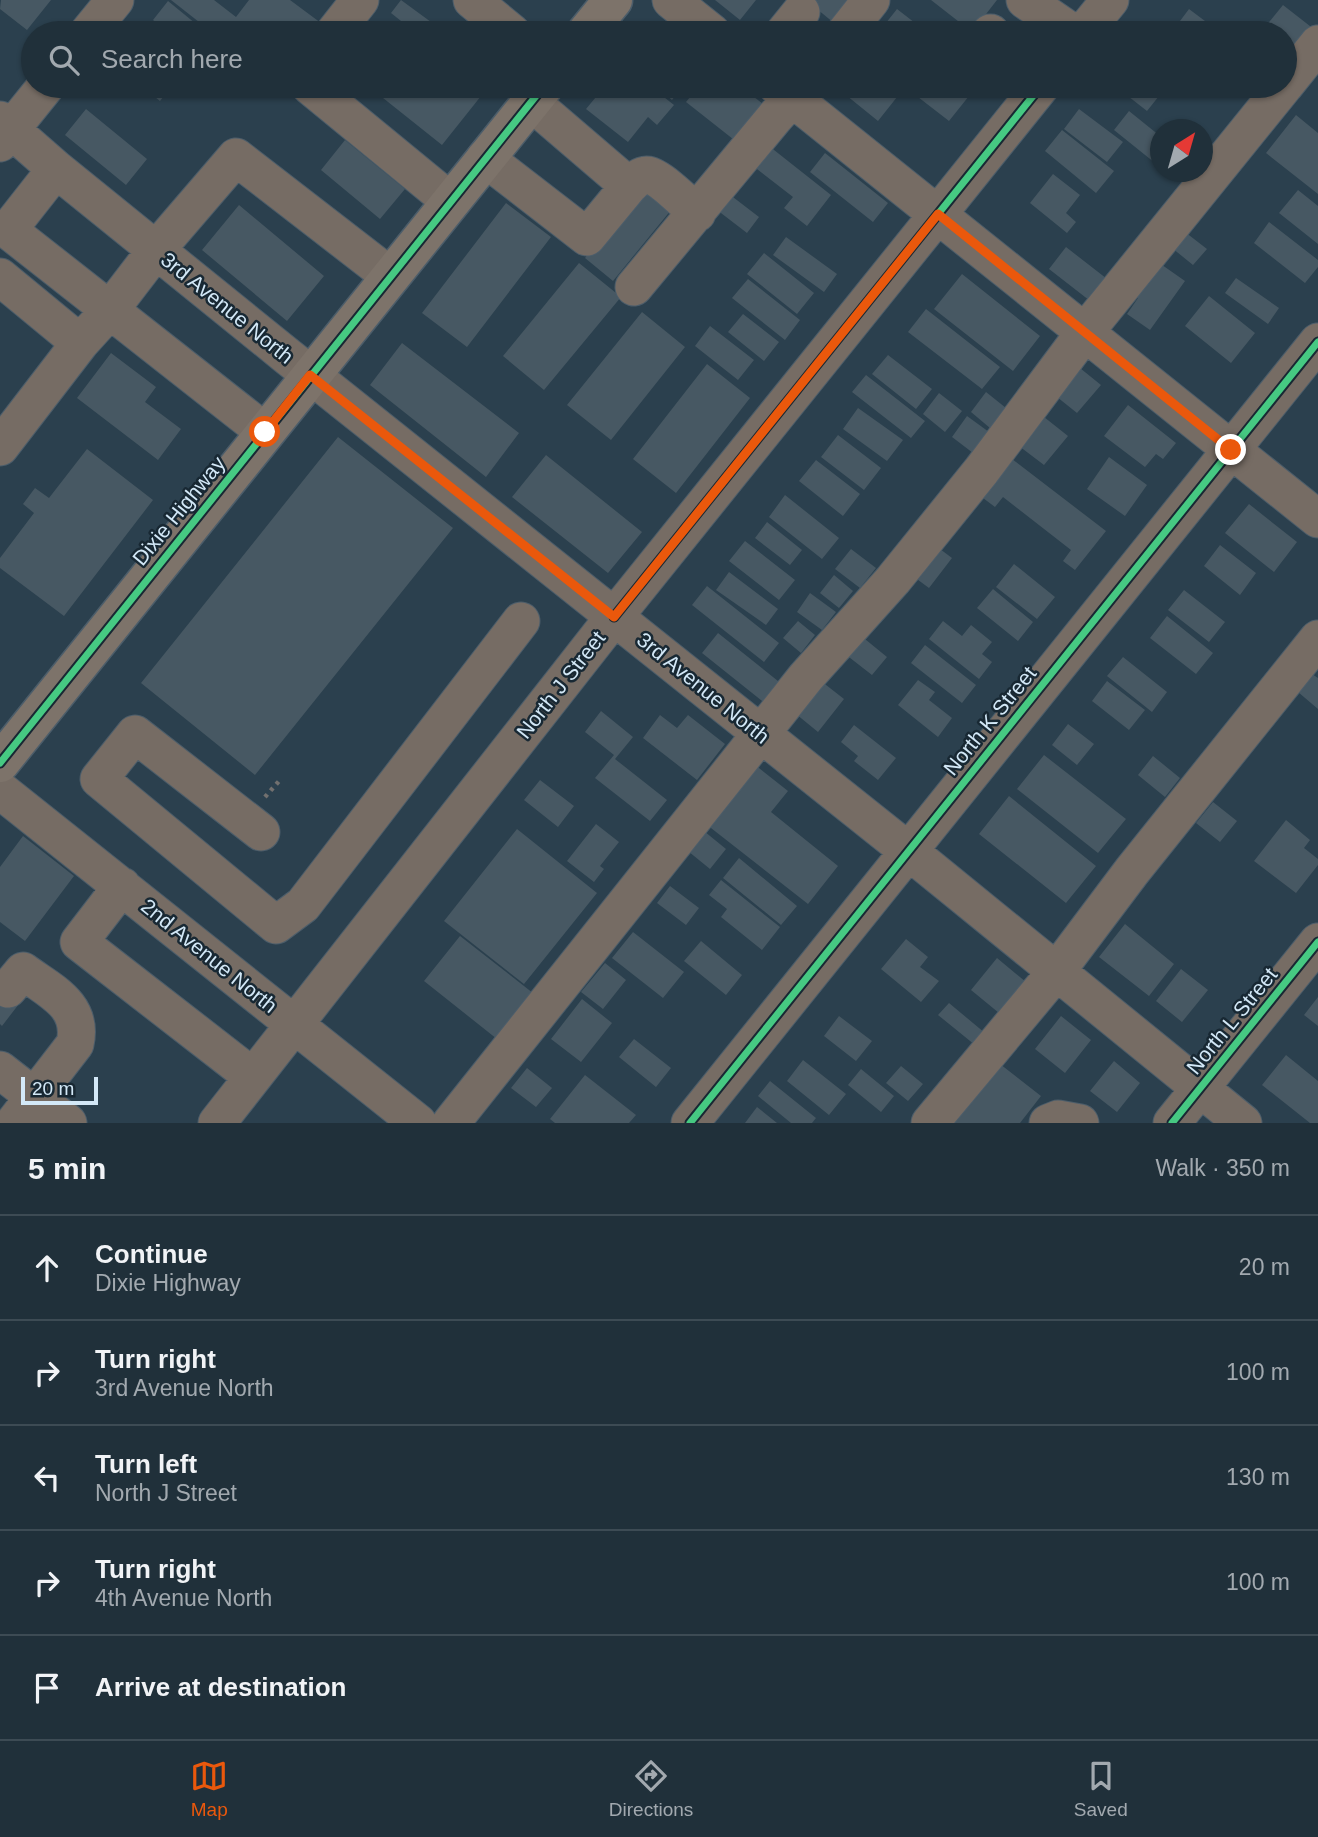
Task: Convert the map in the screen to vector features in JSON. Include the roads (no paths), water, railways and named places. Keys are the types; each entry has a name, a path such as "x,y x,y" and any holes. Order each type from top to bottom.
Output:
{"main road":[{"path":"596,21 613,0"},
{"name":"Dixie Highway","path":"0,763 535,98"}],"street":[{"path":"98,21 115,0"},
{"path":"343,21 360,0"},
{"path":"472,0 497,21"},
{"path":"671,0 697,21"},
{"path":"854,21 871,0"},
{"path":"1025,0 1056,21"},
{"path":"1093,21 1110,0"},
{"path":"1297,69 1318,44"},
{"path":"4,130 35,98"},
{"path":"325,98 450,201"},
{"path":"542,98 629,186"},
{"path":"634,287 775,117 786,98"},
{"path":"800,98 938,214 1318,519"},
{"name":"North J Street","path":"217,1123 614,617 1031,98"},
{"path":"451,1123 806,677 893,580 982,470 1084,332 1196,198 1274,98"},
{"name":"3rd Avenue North","path":"4,130 1243,1123"},
{"path":"0,447 80,343 236,157 390,276"},
{"path":"485,158 587,237 629,186 640,177 648,175 697,212"},
{"path":"56,169 4,235 110,310 265,432"},
{"path":"0,277 80,343"},
{"name":"North K Street","path":"690,1123 1318,342"},
{"path":"261,832 135,734 99,779 276,925 303,905 521,621"},
{"path":"930,1123 1056,972 1132,871 1318,639"},
{"name":"2nd Avenue North","path":"0,790 418,1123"},
{"path":"121,886 79,942 254,1077"},
{"name":"North L Street","path":"1172,1123 1318,942"},
{"path":"8,989 23,971 66,1002 77,1022 75,1044 24,1110"},
{"path":"0,1070 24,1110 68,1123"},
{"path":"1048,1123 1058,1119 1080,1123"}]}
